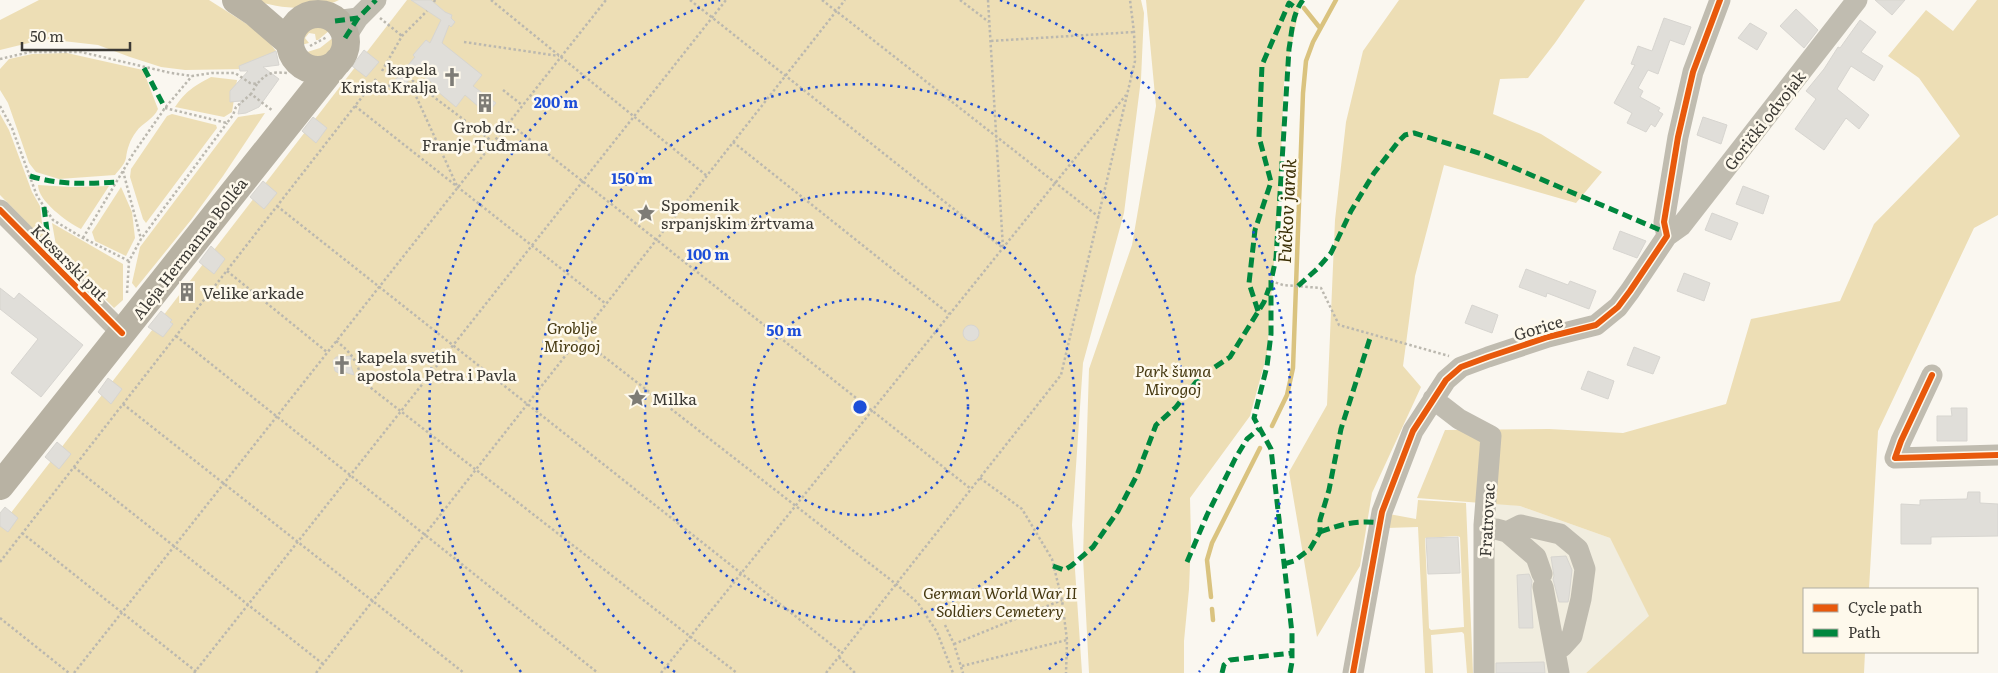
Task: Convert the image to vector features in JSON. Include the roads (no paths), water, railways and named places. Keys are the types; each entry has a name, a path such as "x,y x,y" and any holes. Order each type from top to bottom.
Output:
{"main road":[{"path":"245,6 281,17 321,14 330,17 341,35 332,66 318,70 305,67 245,6"},
{"path":"304,104 291,34 295,25 307,16"},
{"name":"Aleja Hermanna Bolléa","path":"0,486 304,104 341,35"}],"street":[{"name":"Aleja Hermanna Bolléa","path":"341,35 376,0"},
{"path":"1667,236 1664,222 1678,137 1691,81 1720,0"},
{"name":"Gorički odvojak","path":"1667,236 1680,226 1857,0"},
{"name":"Klesarski put","path":"0,210 122,333"},
{"name":"Gorice","path":"1353,673 1382,512 1413,431 1446,380 1461,367 1548,337 1596,325 1618,306 1630,291 1667,236"},
{"path":"1932,375 1900,441 1895,458 1998,456"},
{"name":"Fratrovac","path":"1434,399 1459,420 1491,436 1484,525 1484,673"},
{"path":"1484,525 1507,532 1536,557 1559,673"},
{"path":"1507,532 1521,525 1560,534 1578,550 1585,569 1581,599 1572,636 1562,647 1555,649"}],"waterway":[{"name":"Fučkov jarak","path":"1272,426 1287,395 1293,368 1303,93 1306,61 1313,42 1336,0"},
{"path":"1304,8 1320,28"},
{"name":"Fučkov jarak","path":"1211,597 1207,560 1212,543 1260,448"},
{"name":"Fučkov jarak","path":"1212,609 1213,620"}],"place":[{"name":"kapela Krista Kralja","path":"452,77"},
{"name":"Grob dr. Franje Tuđmana","path":"485,103"},
{"name":"Spomenik srpanjskim žrtvama","path":"646,213"},
{"name":"Velike arkade","path":"187,292"},
{"name":"kapela svetih apostola Petra i Pavla","path":"342,365"},
{"name":"Milka","path":"637,398"}],"park label":[{"name":"Groblje Mirogoj","path":"572,336"},
{"name":"Park šuma Mirogoj","path":"1173,379"},
{"name":"German World War II Soldiers Cemetery","path":"1000,601"}]}
